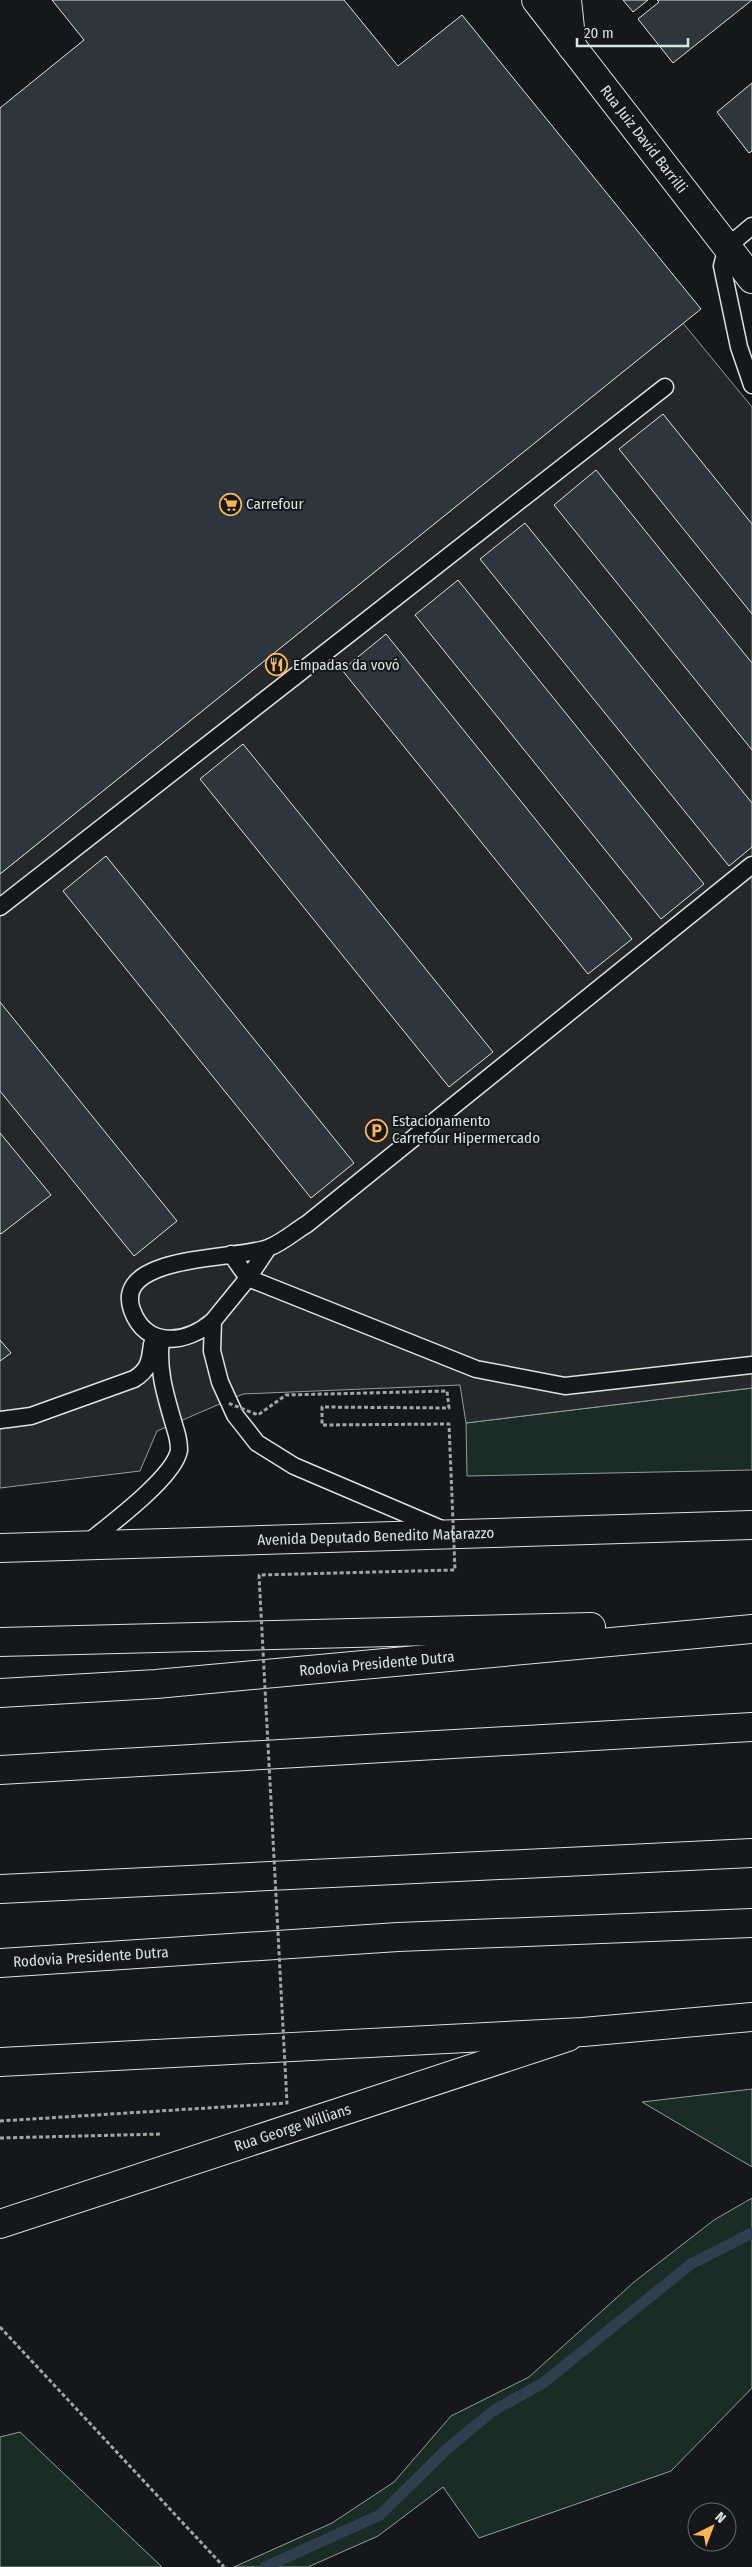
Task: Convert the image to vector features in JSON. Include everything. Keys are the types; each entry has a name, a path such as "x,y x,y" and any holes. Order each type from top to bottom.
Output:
{"main road":[{"name":"Rua Juiz David Barrilli","path":"536,0 752,279"},
{"path":"567,0 572,47"},
{"name":"Avenida Deputado Benedito Matarazzo","path":"0,1548 752,1525"},
{"path":"0,1642 752,1623"},
{"name":"Rodovia Presidente Dutra","path":"0,1693 156,1684 752,1629"},
{"path":"0,1770 752,1727"},
{"path":"0,1889 752,1854"},
{"name":"Rodovia Presidente Dutra","path":"0,1964 398,1936 752,1923"},
{"path":"0,2062 583,2032 752,2017"},
{"name":"Rua George Willians","path":"0,2224 583,2032"}],"lane":[{"path":"752,226 727,247 722,266 739,347 752,385"},
{"path":"0,907 665,387"},
{"path":"268,1248 248,1278 205,1327 186,1336 157,1338 143,1330 133,1314 129,1299 134,1283 142,1275 170,1265 211,1260 231,1254 268,1248 307,1224 752,865"},
{"path":"231,1254 248,1278 476,1369 565,1386 752,1366"},
{"path":"212,1321 212,1351 220,1382 228,1403 242,1425 257,1443 294,1466 453,1534"},
{"path":"0,1420 31,1416 134,1379 144,1373 150,1362 157,1338"},
{"path":"84,1545 152,1488 168,1470 179,1451 176,1429 159,1371 157,1338"}],"path":[{"path":"0,2121 287,2103 259,1575 454,1570 449,1424 322,1426 322,1407 449,1408 447,1391 286,1395 258,1414 228,1403"},
{"path":"0,2138 163,2134"},
{"path":"0,2327 224,2567"}],"green space":[{"path":"752,1388 752,1470 467,1476 466,1423"},
{"path":"752,2089 752,2167 642,2102"},
{"path":"752,2198 752,2388 671,2471 479,2538 443,2487 378,2536 308,2567 234,2567 332,2523 394,2482 451,2416 529,2377 634,2282 714,2220"},
{"path":"20,2432 162,2567 0,2567 0,2437"}],"shaded area":[{"name":"Estacionamento Carrefour Hipermercado","path":"683,323 752,407 752,1388 466,1423 460,1385 243,1394 157,1431 140,1471 0,1488 0,874"}],"building":[{"name":"Carrefour","path":"52,0 344,0 398,66 462,15 701,309 0,874 0,108 84,40"},
{"path":"623,0 648,0 633,12"},
{"path":"657,0 752,0 673,63 638,19 659,2"},
{"path":"752,83 752,151 749,153 717,112"},
{"path":"663,414 752,524 752,614 619,449"},
{"path":"596,470 752,663 752,750 554,505"},
{"path":"525,523 752,803 752,847 729,866 480,559"},
{"path":"458,580 704,884 661,919 415,615"},
{"path":"386,634 632,939 588,974 342,670"},
{"path":"243,744 493,1052 449,1087 200,779"},
{"path":"106,856 354,1163 311,1198 63,891"},
{"path":"0,1002 177,1221 134,1256 0,1091"},
{"path":"0,1133 51,1195 1,1234 0,1233"},
{"path":"0,1340 11,1353 0,1361"}],"waterway":[{"path":"265,2567 380,2515 447,2449 493,2411 543,2383 691,2264 752,2233"}],"place":[{"name":"Carrefour","path":"230,504"},
{"name":"Empadas da vovó","path":"277,665"},
{"name":"Estacionamento Carrefour Hipermercado","path":"376,1130"}]}
